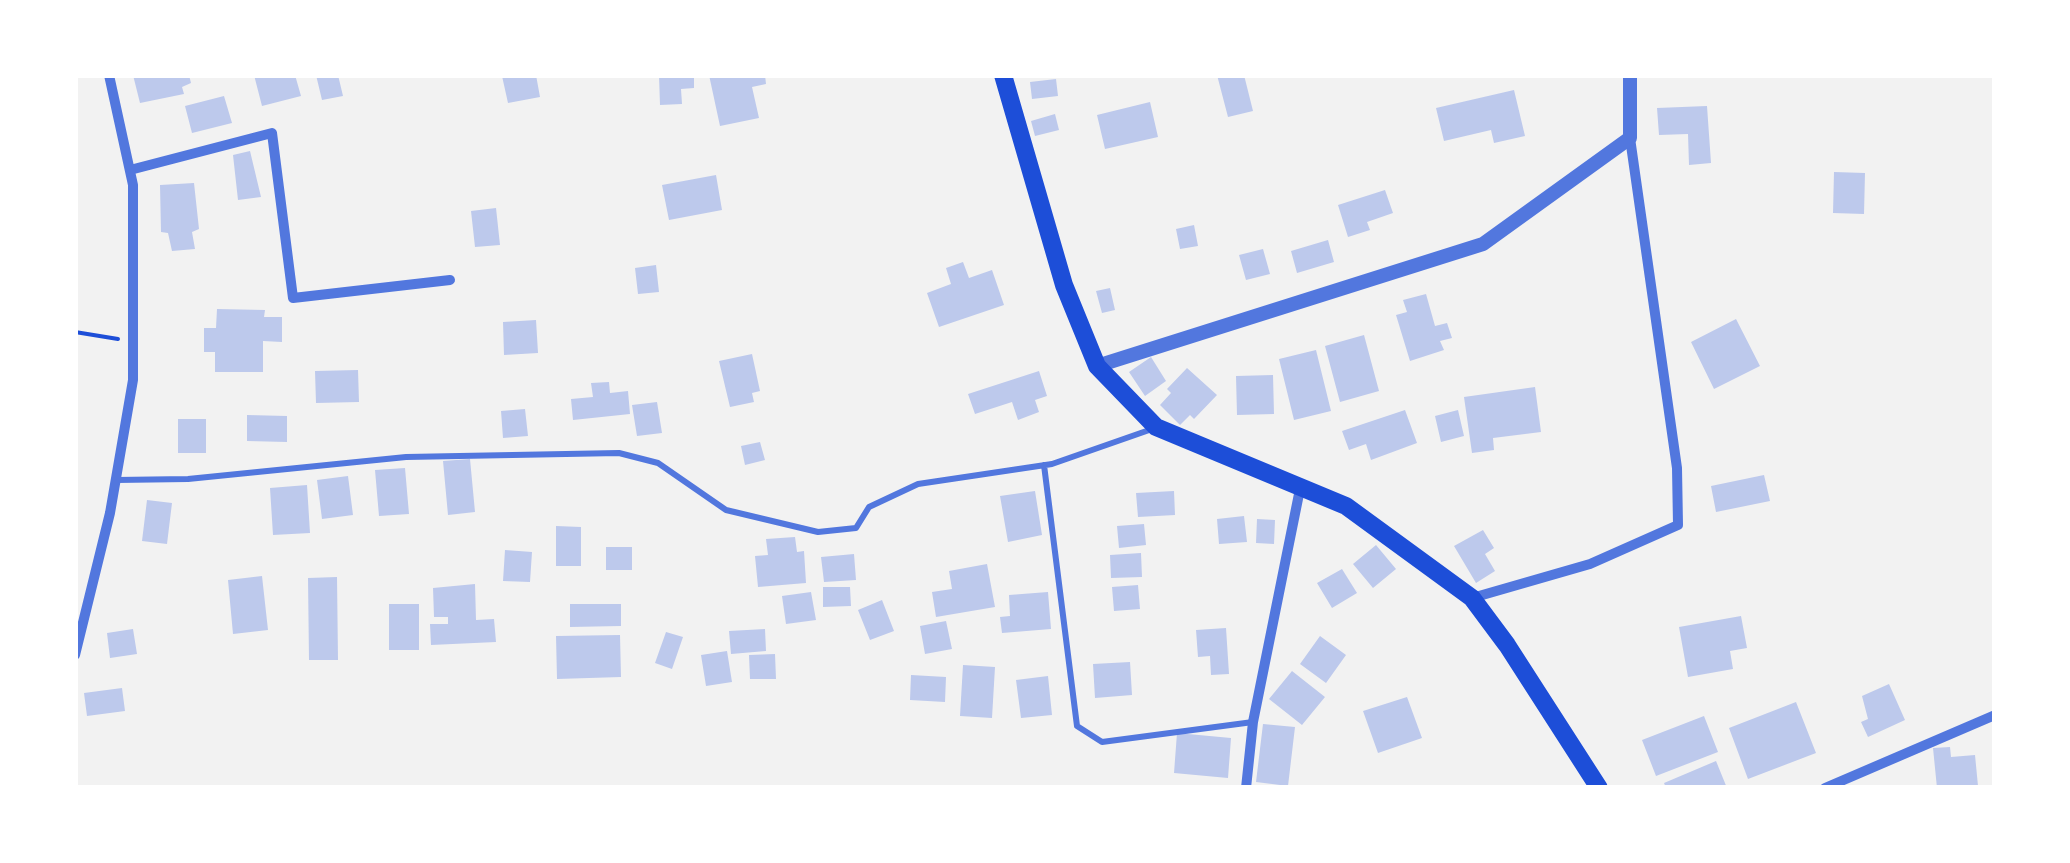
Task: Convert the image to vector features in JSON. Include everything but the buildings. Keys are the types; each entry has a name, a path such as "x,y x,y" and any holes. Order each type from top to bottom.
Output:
{"main road":[{"path":"1003,75 1064,285 1098,366 1156,427 1207,452 1301,484 1346,506 1472,598 1508,645 1598,788"}],"street":[{"path":"75,655 116,480 133,380 130,170 109,75"},
{"path":"1472,598 1590,564 1678,525 1677,468 1630,138 1630,75"},
{"path":"130,170 272,133 293,298 450,280"},
{"path":"1098,366 1292,308 1482,244 1630,138"},
{"path":"1246,788 1252,722 1301,484"},
{"path":"1825,788 1995,715"}],"lane":[{"path":"116,480 188,479 406,456 619,454 658,463 726,510 818,532 856,528 870,507 918,484 1044,465 1156,427"},
{"path":"1044,465 1077,726 1102,742 1252,722"}],"path":[{"path":"75,332 133,341"}]}
